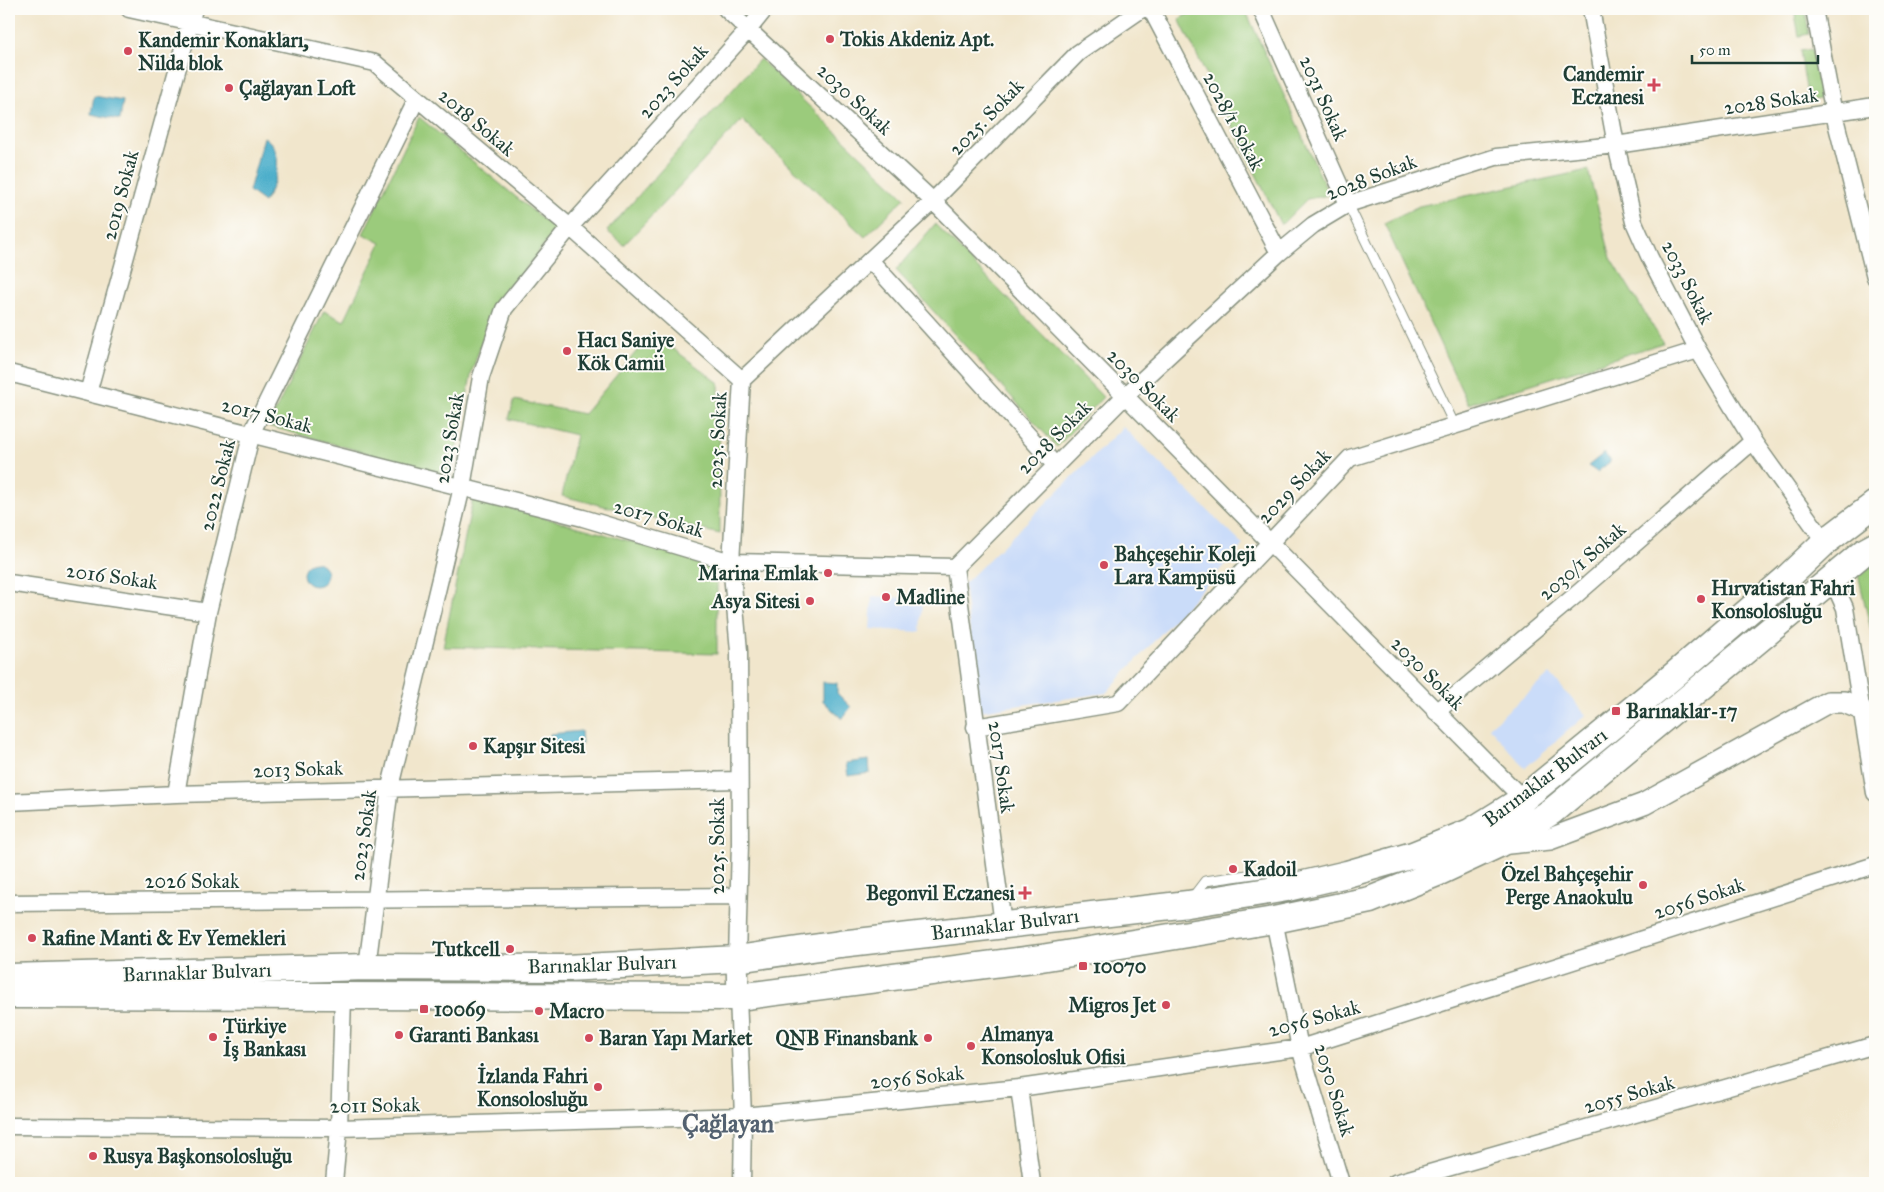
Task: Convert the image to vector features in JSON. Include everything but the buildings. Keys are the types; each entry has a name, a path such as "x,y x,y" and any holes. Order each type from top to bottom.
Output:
{"main road":[{"name":"Barınaklar Bulvarı","path":"9,977 367,967 566,968 737,959 1003,924 1188,904 1287,888 1413,855 1470,832 1524,799 1672,677 1787,578 1825,542 1875,504"},
{"name":"Barınaklar Bulvarı","path":"9,995 738,997 1041,958 1274,920 1370,900 1437,873 1499,844 1565,802 1864,552 1875,546"}],"street":[{"name":"2018 Sokak","path":"129,9 192,16 375,63 416,100 570,227 742,380"},
{"name":"2030 Sokak","path":"726,9 933,201 1524,799"},
{"name":"2023 Sokak","path":"367,967 390,787 462,487 481,377 504,309 570,227 765,9"},
{"name":"2025. Sokak","path":"737,959 738,651 731,562 742,380 933,201 1078,53 1142,9"},
{"name":"2028/1 Sokak","path":"1151,9 1279,252"},
{"name":"2031 Sokak","path":"1261,9 1348,204"},
{"name":"2033 Sokak","path":"1591,9 1616,145 1634,222 1650,258 1698,350 1753,441 1825,542"},
{"path":"1814,9 1834,114 1870,240 1875,277"},
{"name":"2019 Sokak","path":"88,393 192,16"},
{"name":"2022 Sokak","path":"176,794 208,612 252,432 416,100"},
{"name":"2028 Sokak","path":"955,567 1125,396 1279,252 1313,225 1348,204 1496,157 1616,145 1834,114 1875,106"},
{"path":"870,260 1056,466"},
{"name":"2029 Sokak","path":"975,727 1118,703 1350,458 1698,350"},
{"name":"2017 Sokak","path":"9,372 252,432 583,518 731,562 955,567 1003,924"},
{"name":"2030/1 Sokak","path":"1436,712 1585,587 1753,441"},
{"path":"1825,542 1832,579 1844,608 1867,721 1875,793"},
{"name":"2016 Sokak","path":"9,583 208,612"},
{"path":"1499,844 1550,839 1644,804 1828,702 1844,702 1867,721"},
{"name":"2013 Sokak","path":"9,802 390,787 738,780"},
{"name":"2056 Sokak","path":"742,1116 1019,1088 1300,1048 1875,865"},
{"name":"2026 Sokak","path":"9,903 375,901 738,896"},
{"name":"2050 Sokak","path":"1274,920 1300,1048 1341,1183"},
{"path":"737,959 742,1183"},
{"path":"334,1183 343,997"},
{"name":"2055 Sokak","path":"1395,1183 1875,1045"},
{"path":"1019,1088 1032,1183"},
{"name":"2011 Sokak","path":"9,1126 338,1128 742,1116"}],"lane":[{"path":"1348,204 1455,426"}],"shaded area":[{"name":"Bahçeşehir Koleji Lara Kampüsü","path":"1123,427 1243,545 1106,693 980,711 964,584"},
{"path":"872,596 923,599 921,632 870,629"},
{"path":"1550,674 1586,715 1525,768 1489,727"}],"green space":[{"path":"1198,9 1245,9 1329,195 1307,199 1281,225 1179,19"},
{"path":"1794,9 1805,9 1809,34 1799,36"},
{"path":"1812,49 1820,99 1808,101 1800,51"},
{"path":"760,59 905,198 865,237 742,120 624,245 607,231"},
{"path":"419,117 556,230 493,310 472,371 451,476 268,426 324,311 344,321 381,243 363,234"},
{"path":"1588,170 1611,258 1663,343 1468,404 1384,223 1419,206"},
{"path":"935,224 1103,397 1057,447 896,270"},
{"path":"652,333 719,383 720,534 562,496 576,435 509,419 514,400 584,414"},
{"path":"473,498 717,565 717,654 443,647"},
{"path":"1875,564 1875,648 1858,574"}],"water":[{"path":"94,96 123,101 120,120 91,114"},
{"path":"264,137 271,143 275,151 277,168 272,187 264,202 249,191"},
{"path":"1604,453 1611,461 1597,472 1588,466"},
{"path":"315,562 323,566 327,574 323,582 315,586 307,582 303,574 307,566"},
{"path":"823,682 837,683 837,693 851,707 842,719 823,701"},
{"path":"581,731 582,744 552,748 550,734"},
{"path":"869,760 870,773 848,776 846,763"}],"place":[{"name":"Tokis Akdeniz Apt.","path":"830,39"},
{"name":"Kandemir Konakları, Nilda blok","path":"128,51"},
{"name":"Candemir Eczanesi","path":"1654,85"},
{"name":"Çağlayan Loft","path":"229,88"},
{"name":"Hacı Saniye Kök Camii","path":"567,351"},
{"name":"Bahçeşehir Koleji Lara Kampüsü","path":"1104,565"},
{"name":"Marina Emlak","path":"828,573"},
{"name":"Madline","path":"886,597"},
{"name":"Hırvatistan Fahri Konsolosluğu","path":"1701,599"},
{"name":"Asya Sitesi","path":"810,601"},
{"name":"Barınaklar-17","path":"1616,711"},
{"name":"Kapşır Sitesi","path":"473,746"},
{"name":"Kadoil","path":"1233,869"},
{"name":"Özel Bahçeşehir Perge Anaokulu","path":"1643,885"},
{"name":"Begonvil Eczanesi","path":"1025,893"},
{"name":"Rafine Manti & Ev Yemekleri","path":"32,938"},
{"name":"Tutkcell","path":"510,949"},
{"name":"10070","path":"1083,966"},
{"name":"Migros Jet","path":"1166,1005"},
{"name":"10069","path":"424,1009"},
{"name":"Macro","path":"539,1011"},
{"name":"Garanti Bankası","path":"399,1035"},
{"name":"Türkiye İş Bankası","path":"213,1037"},
{"name":"Baran Yapı Market","path":"589,1038"},
{"name":"QNB Finansbank","path":"928,1038"},
{"name":"Almanya Konsolosluk Ofisi","path":"971,1046"},
{"name":"İzlanda Fahri Konsolosluğu","path":"598,1087"},
{"name":"Rusya Başkonsolosluğu","path":"93,1156"}],"district":[{"name":"Çağlayan","path":"728,1123"}]}
